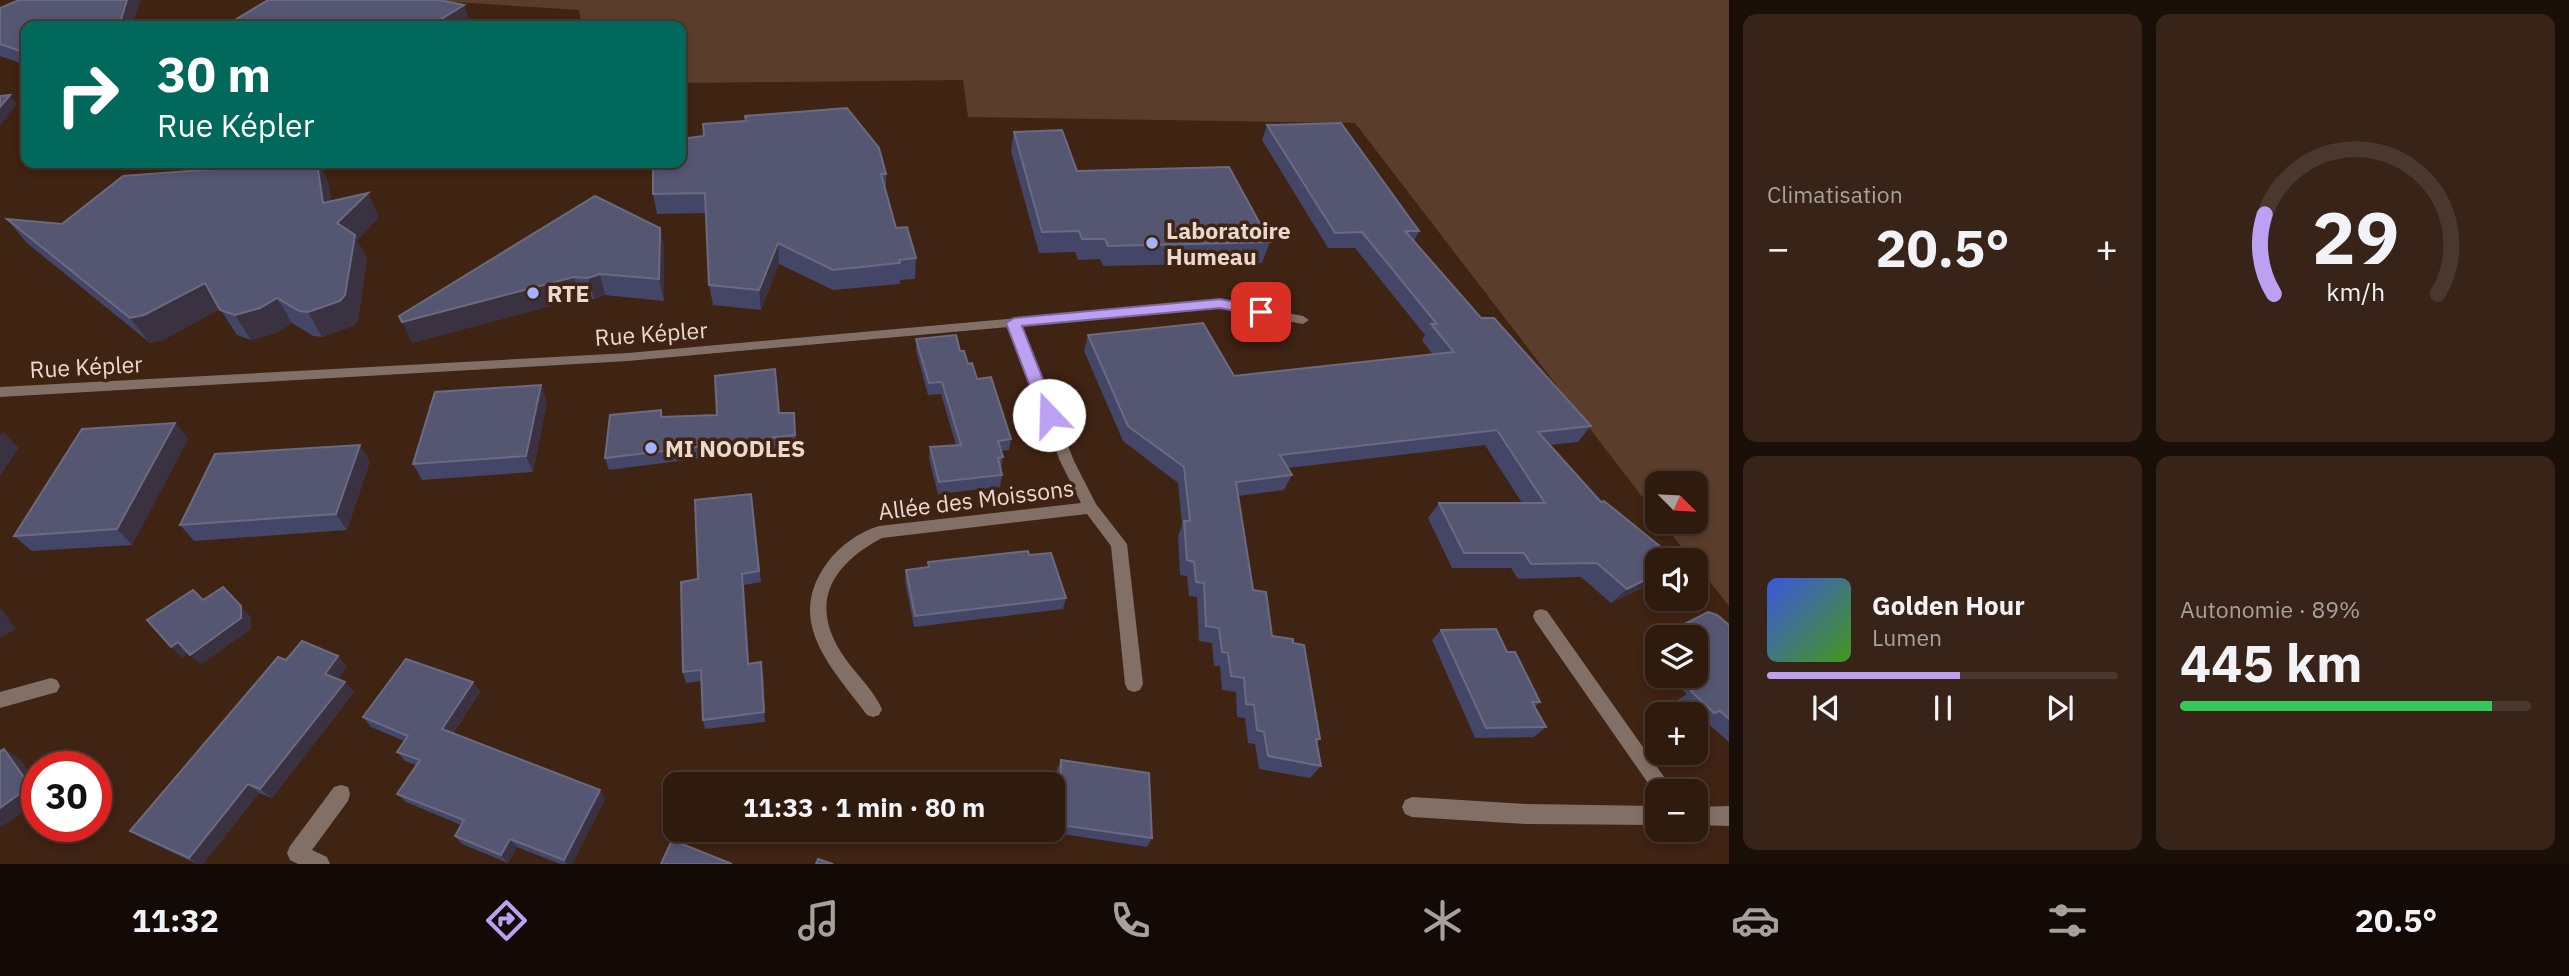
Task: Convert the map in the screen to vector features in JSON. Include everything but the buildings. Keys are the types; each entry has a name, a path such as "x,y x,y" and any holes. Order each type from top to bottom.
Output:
{"street":[{"name":"Rue Képler","path":"0,392 628,357 1220,303 1303,320"},
{"path":"1014,323 1067,461 1091,508 1119,544 1134,684"},
{"name":"Allée des Moissons","path":"873,709 824,642 817,614 819,589 833,563 857,542 879,532 1091,508"},
{"path":"1541,616 1656,779"},
{"path":"0,700 51,686"},
{"path":"320,864 297,853 341,794"},
{"path":"1412,807 1527,814 1645,816"},
{"path":"1708,816 1729,816"}],"shaded area":[{"path":"422,0 1729,0 1729,606 1708,579 1708,548 1683,548 1671,534 1708,534 1708,471 1645,471 1645,500 1355,123 968,117 963,80 686,83 686,21 581,21 579,10"}],"place":[{"name":"Laboratoire Humeau","path":"1152,243"},
{"name":"RTE","path":"533,293"},
{"name":"MI NOODLES","path":"651,448"}],"route":[{"path":"1049,415 1014,323 1220,303 1261,312"}]}
